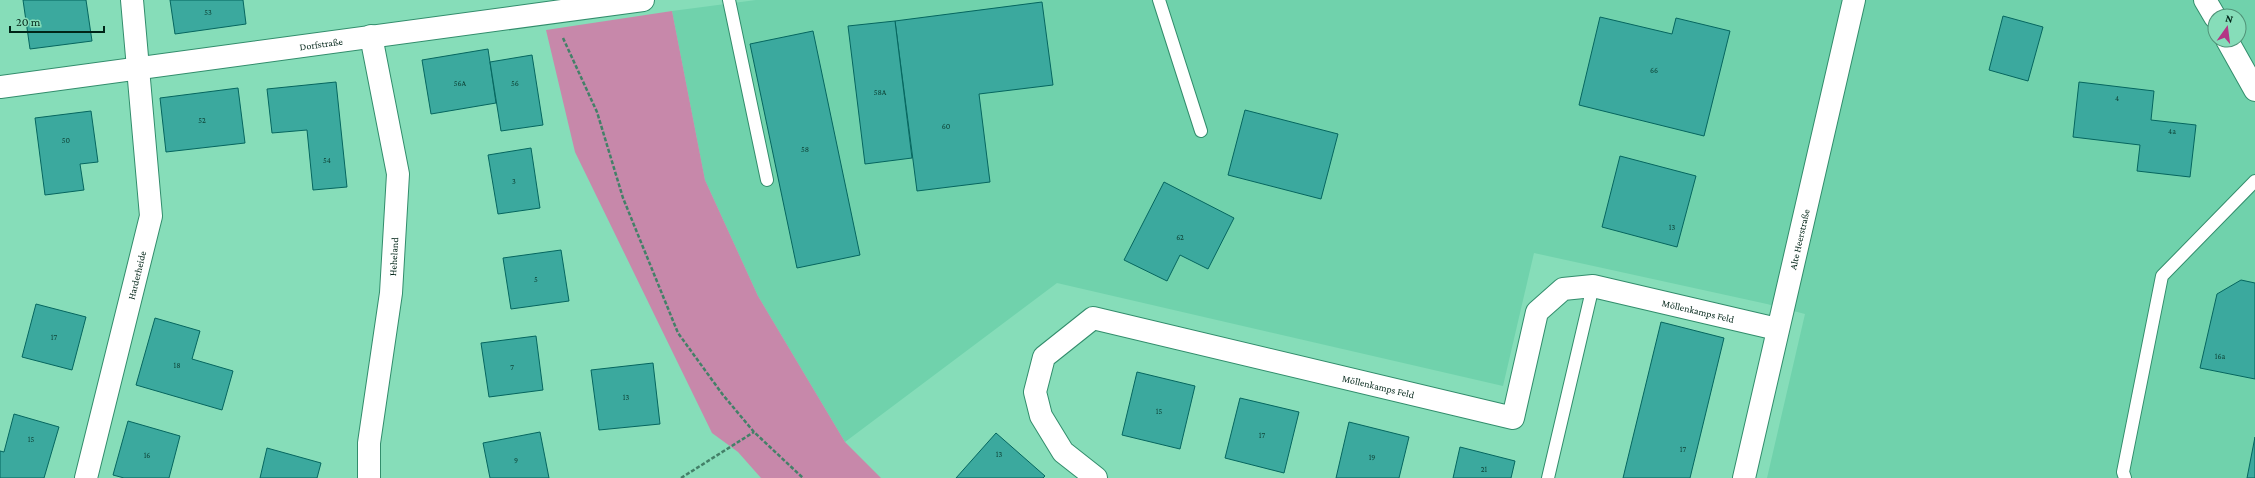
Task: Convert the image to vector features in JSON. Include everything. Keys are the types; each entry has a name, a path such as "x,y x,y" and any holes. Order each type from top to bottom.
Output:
{"street":[{"name":"Harderheide","path":"86,478 151,216 132,0"},
{"name":"Dorfstraße","path":"0,87 643,0"},
{"name":"Alte Heerstraße","path":"1744,478 1777,329 1854,0"},
{"name":"Heheland","path":"369,478 369,443 391,293 398,174 371,36"},
{"path":"2231,48 2255,90"},
{"name":"Möllenkamps Feld","path":"1096,478 1063,452 1041,416 1036,392 1044,357 1093,318 1513,418 1537,312 1563,289 1593,286 1777,329"}],"lane":[{"path":"729,0 766,180"},
{"path":"1160,0 1201,131"},
{"path":"2125,478 2123,472 2162,276 2255,181"},
{"path":"1548,478 1593,286"}],"path":[{"path":"550,12 597,112 623,198 678,333 723,395 754,432 803,478"},
{"path":"681,478 754,432"}],"shaded area":[{"path":"756,0 2255,0 2255,478 1767,478 1805,314 1767,304 1534,253 1503,386 1057,283 845,442 758,296 705,180 672,11"},
{"path":"672,11 705,180 758,296 845,442 881,478 761,478 738,452 712,433 575,152 546,30"}],"building":[{"path":"23,0 86,0 92,41 30,49"},
{"path":"170,0 243,0 246,24 175,34"},
{"path":"1042,2 1053,85 979,94 990,182 917,191 895,21"},
{"path":"2003,16 2043,27 2028,81 1989,70"},
{"path":"1600,17 1672,34 1676,18 1730,31 1704,136 1579,105"},
{"path":"895,21 912,158 865,164 848,26"},
{"path":"813,31 860,255 797,268 750,44"},
{"path":"488,49 496,103 431,114 422,60"},
{"path":"532,55 543,125 501,131 490,62"},
{"path":"336,82 347,187 313,190 307,130 272,133 267,89"},
{"path":"2079,82 2154,91 2151,120 2196,125 2190,177 2137,171 2140,145 2073,137"},
{"path":"238,88 245,143 166,152 160,98"},
{"path":"1245,110 1338,134 1321,199 1228,175"},
{"path":"91,111 98,162 80,164 84,190 45,195 35,118"},
{"path":"531,148 540,208 498,214 488,155"},
{"path":"1620,156 1696,176 1677,247 1602,227"},
{"path":"1164,182 1234,218 1208,269 1180,255 1167,281 1124,260"},
{"path":"561,250 569,301 511,309 503,258"},
{"path":"2241,280 2255,283 2255,379 2200,368 2217,294"},
{"path":"36,304 86,317 72,370 22,357"},
{"path":"155,318 200,331 192,359 233,371 222,410 136,385"},
{"path":"1661,322 1724,338 1690,478 1623,478"},
{"path":"536,336 543,390 489,397 481,343"},
{"path":"653,363 660,424 599,430 591,370"},
{"path":"1137,372 1195,386 1180,449 1122,435"},
{"path":"1240,398 1299,412 1284,473 1225,458"},
{"path":"14,414 59,427 44,478 0,478 0,451 4,452"},
{"path":"128,421 180,436 169,478 124,478 113,475"},
{"path":"1349,422 1409,437 1399,478 1336,478"},
{"path":"540,432 549,478 490,478 483,443"},
{"path":"996,433 1045,476 1043,478 956,478"},
{"path":"2255,437 2255,478 2247,478"},
{"path":"1460,447 1515,461 1511,478 1453,478"},
{"path":"267,448 321,463 317,478 260,478"}]}
